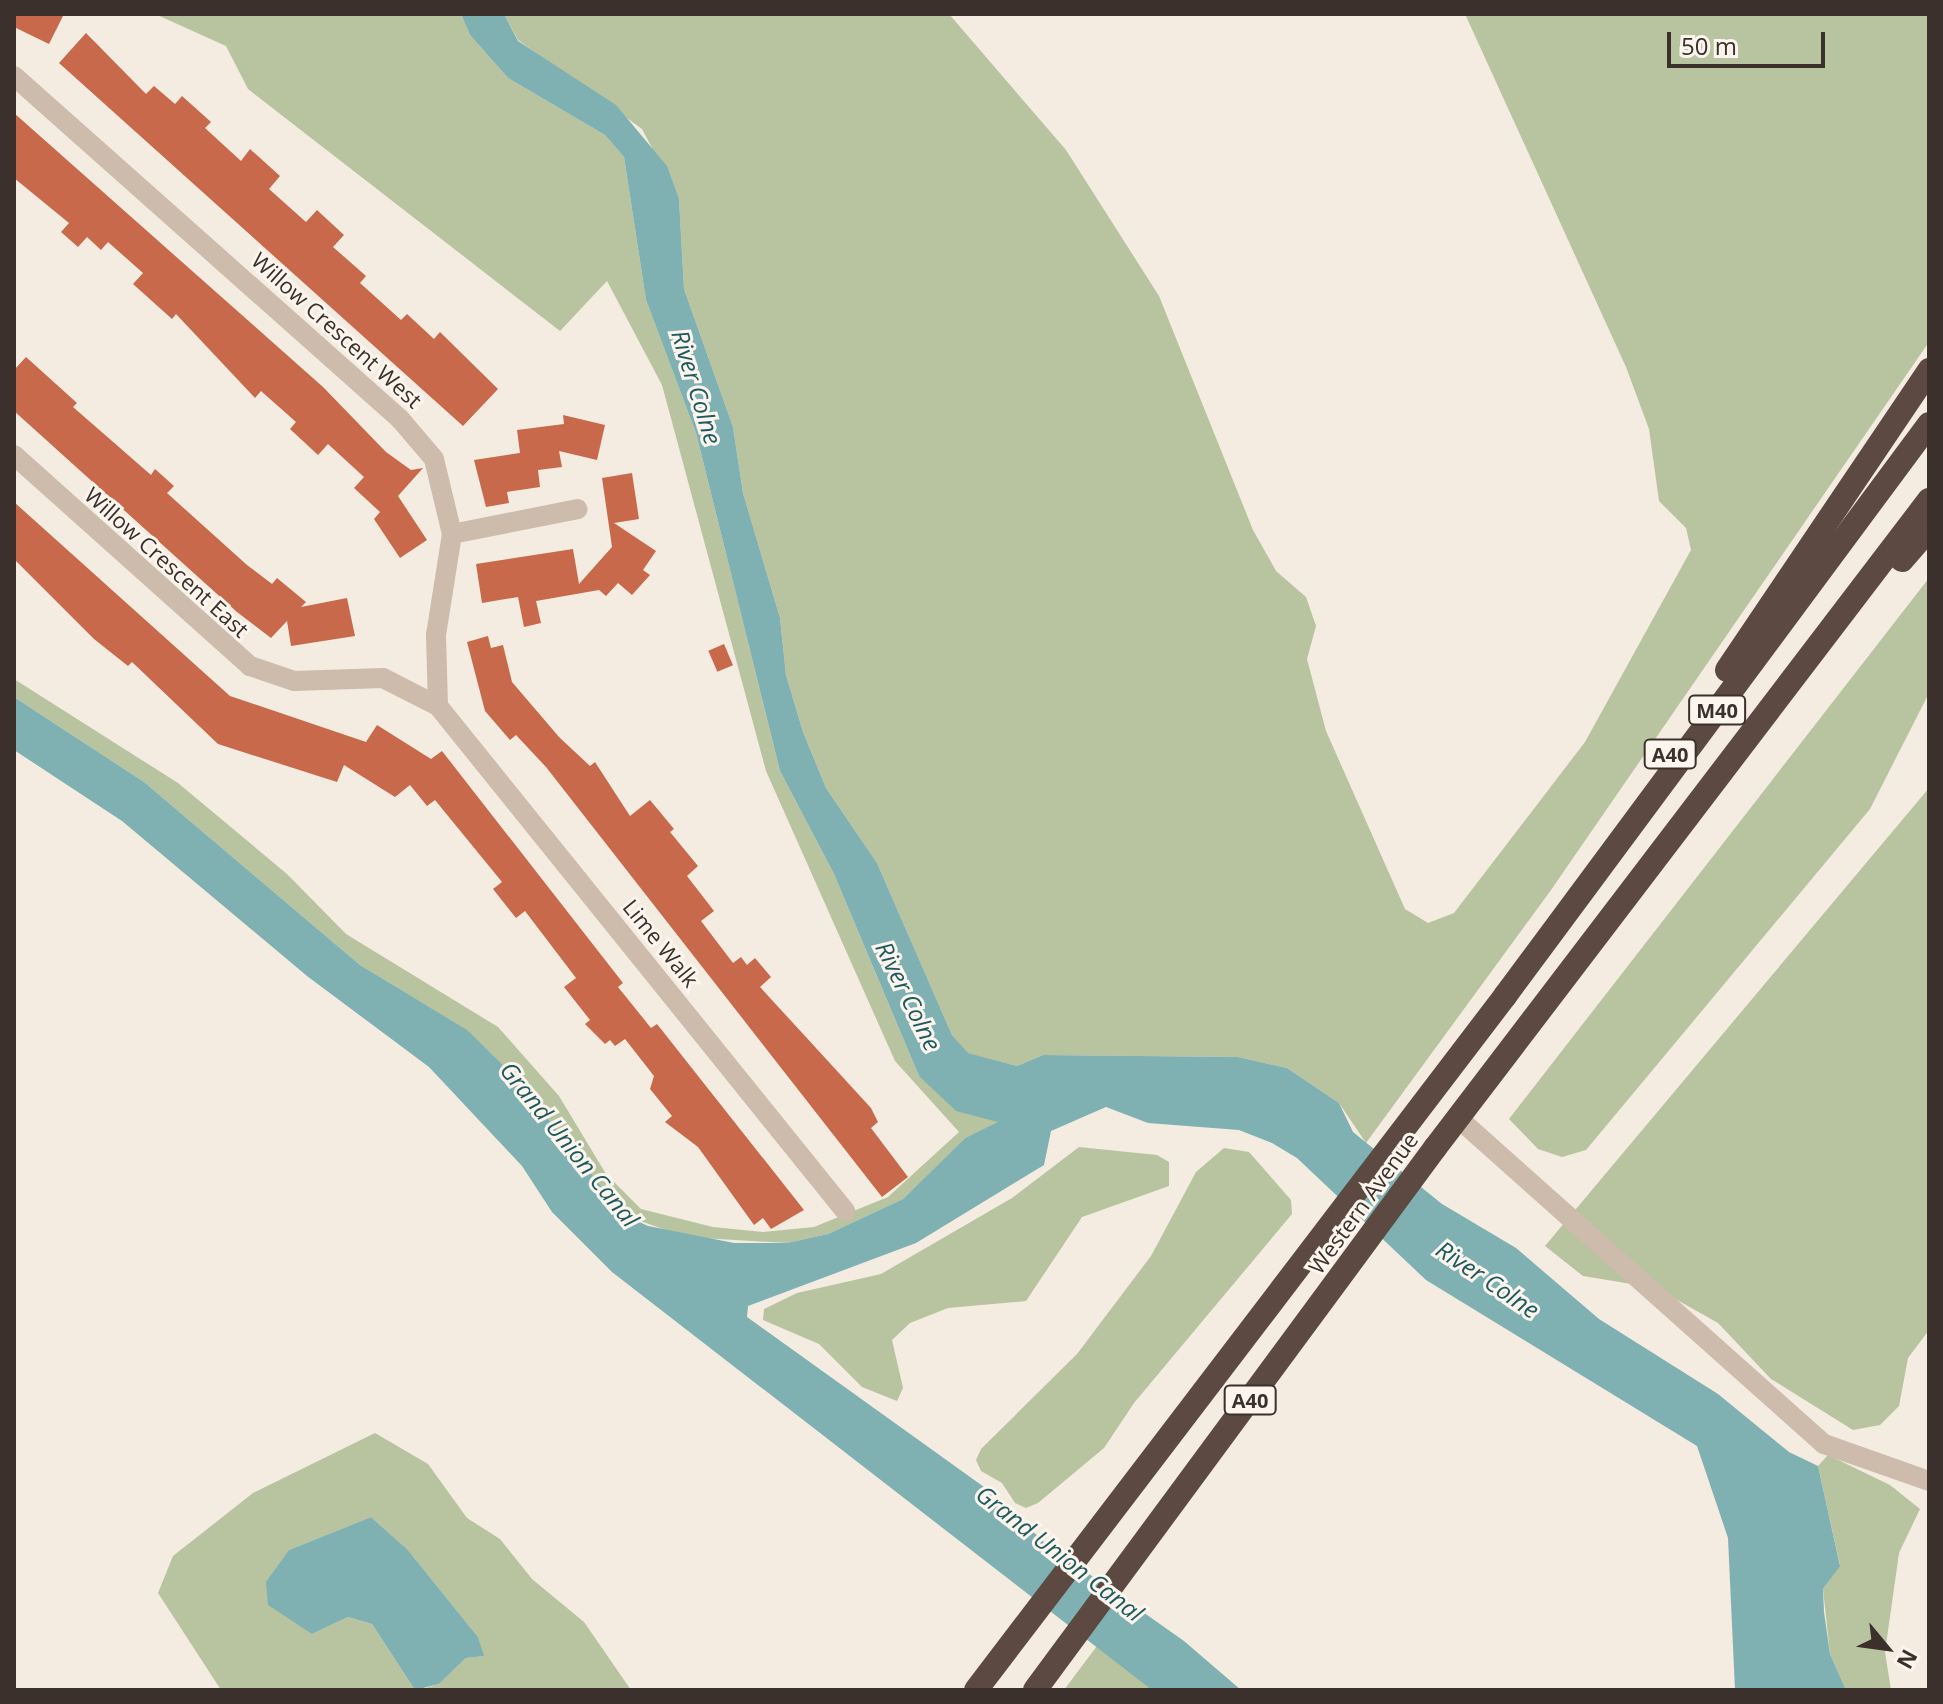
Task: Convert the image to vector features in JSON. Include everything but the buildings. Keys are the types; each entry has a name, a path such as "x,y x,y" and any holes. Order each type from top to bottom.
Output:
{"highway":[{"name":"A40","path":"1505,996 1929,370"},
{"name":"M40","path":"1505,996 1929,424"},
{"name":"M40","path":"1739,751 1929,500"},
{"path":"1739,751 1929,529"},
{"name":"Western Avenue","path":"1038,1686 1435,1148 1739,751"},
{"name":"Western Avenue","path":"976,1690 1332,1219 1505,996"}],"street":[{"name":"Willow Crescent West","path":"14,76 400,419 440,471 452,534 436,635 438,706"},
{"name":"Willow Crescent East","path":"14,455 250,666 294,681 383,678 438,706"},
{"path":"452,534 578,509"},
{"name":"Lime Walk","path":"438,706 845,1211"},
{"path":"1458,1118 1824,1444 1929,1481"}],"green space":[{"path":"155,14 461,14 470,35 508,78 605,135 624,157 646,300 696,433 780,771 834,874 919,1076 1000,1122 965,1138 903,1199 828,1234 787,1243 685,1237 624,1215 515,1077 466,1030 360,965 144,782 14,697 14,679 178,783 287,874 346,934 498,1027 559,1096 606,1174 641,1209 713,1227 763,1232 814,1227 888,1197 959,1132 895,1061 766,771 662,385 607,281 560,331 248,89 226,46"},
{"path":"504,14 949,14 1066,150 1159,296 1253,530 1276,571 1306,597 1316,626 1307,659 1326,731 1405,909 1428,923 1454,913 1585,742 1691,550 1686,528 1659,501 1649,429 1626,367 1465,14 1929,14 1929,342 1551,890 1366,1143 1339,1103 1287,1068 1238,1057 1043,1055 1017,1066 967,1053 952,1035 877,863 826,788 803,732 786,675 780,618 743,493 733,427 684,289 679,199 642,129 518,40"},
{"path":"1929,578 1929,693 1870,809 1586,1150 1562,1157 1538,1149 1509,1119"},
{"path":"1929,788 1929,1330 1908,1358 1899,1406 1880,1425 1853,1430 1771,1379 1718,1323 1656,1288 1583,1276 1545,1246"},
{"path":"1079,1147 1157,1155 1169,1162 1169,1186 1082,1217 1026,1301 948,1308 910,1323 892,1340 903,1388 897,1401 862,1387 819,1344 763,1320 764,1309 797,1293 881,1274 1012,1198"},
{"path":"1224,1148 1249,1152 1291,1200 1292,1214 1134,1403 1104,1448 1038,1503 1026,1508 1015,1503 1002,1483 981,1471 976,1460 981,1449 1077,1354 1151,1256 1196,1172"},
{"path":"375,1433 428,1464 467,1518 500,1539 532,1579 584,1622 631,1690 419,1690 439,1684 466,1658 483,1656 478,1637 407,1549 371,1517 289,1550 312,1634 348,1617 372,1624 415,1690 221,1690 158,1593 173,1556 253,1493"},
{"path":"1828,1455 1890,1485 1920,1509 1899,1553 1885,1652 1891,1690 1846,1690 1830,1654 1823,1589 1840,1565 1818,1466"},
{"path":"1112,1626 1195,1690 1064,1690"}],"water":[{"name":"River Colne","path":"461,14 504,14 518,41 616,105 667,166 679,199 684,289 733,427 743,493 780,618 786,675 803,732 826,788 877,863 952,1035 968,1053 1017,1066 1043,1055 1238,1057 1287,1068 1339,1103 1353,1132 1442,1204 1516,1248 1599,1319 1718,1394 1789,1452 1818,1466 1840,1566 1823,1589 1824,1612 1830,1654 1846,1690 1735,1690 1728,1538 1697,1446 1426,1280 1297,1158 1272,1143 1239,1130 1148,1123 1106,1107 1051,1131 1044,1165 916,1243 748,1306 747,1317 991,1492 1045,1543 1184,1641 1241,1690 1152,1690 612,1272 552,1212 522,1166 429,1067 307,976 122,821 14,750 14,697 144,782 360,965 467,1030 515,1077 624,1215 648,1226 734,1243 787,1243 828,1234 903,1199 965,1138 998,1122 956,1111 919,1076 834,874 780,771 696,433 646,300 624,157 605,135 508,78 470,35"},
{"path":"371,1517 407,1549 478,1637 484,1656 466,1658 439,1684 415,1690 372,1624 348,1617 312,1634 268,1605 266,1582 289,1550"}],"water label":[{"name":"Grand Union Canal","path":"570,1144"},
{"name":"Grand Union Canal","path":"1060,1553"}]}
